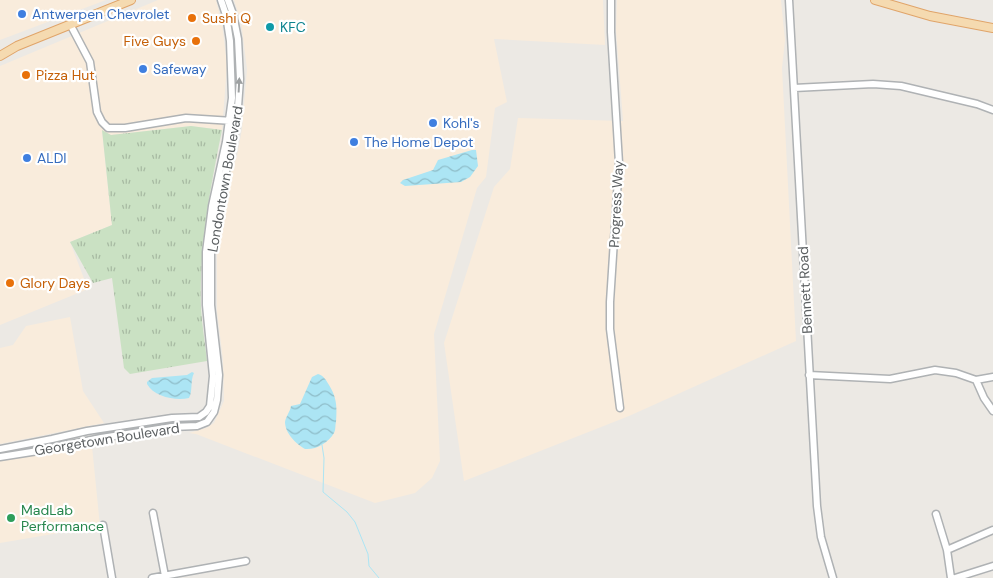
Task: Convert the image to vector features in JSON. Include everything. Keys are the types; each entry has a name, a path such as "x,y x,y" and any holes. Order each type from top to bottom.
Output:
{"main road":[{"path":"0,56 17,46 131,0"},
{"path":"875,0 930,16 993,28"},
{"path":"0,49 17,46"}],"street":[{"name":"Londontown Boulevard","path":"221,0 228,28 232,57 234,121"},
{"name":"Londontown Boulevard","path":"215,388 218,361 211,292 212,252 218,207 233,144 240,57 236,26 228,0"},
{"name":"Progress Way","path":"610,0 619,163 610,329 620,408"},
{"name":"Bennett Road","path":"789,0 816,506 821,537 834,578"},
{"path":"70,24 90,62 97,112 102,122 108,128 125,128 186,118 234,121"},
{"path":"794,88 874,84 901,86 977,104 993,110"},
{"path":"809,375 890,379 935,370 956,373 976,380 993,376"},
{"path":"976,380 984,398 993,411"},
{"name":"Georgetown Boulevard","path":"0,448 52,440 87,431 160,420 199,417 210,406 215,388"},
{"name":"Georgetown Boulevard","path":"0,457 101,438 172,427 202,425 212,417 214,412 215,388"},
{"path":"153,513 165,576"},
{"path":"936,514 947,550 951,578"},
{"path":"103,525 112,578"},
{"path":"947,550 993,530"},
{"path":"152,578 246,561"},
{"path":"955,578 993,566"}],"shaded area":[{"path":"0,0 106,0 0,40"},
{"path":"158,0 216,0 222,24 227,65 222,130 191,126 111,135 102,131 112,225 70,242 88,289 0,325 0,66"},
{"path":"234,0 603,0 605,45 494,39 507,102 495,108 486,177 477,188 434,334 440,461 432,478 415,493 375,503 196,434 189,433 206,428 214,423 224,401 223,360 217,311 217,237 222,200 237,156 242,129 247,69 241,21"},
{"path":"617,0 781,0 785,40 782,68 796,341 629,416 464,481 444,343 494,187 510,169 518,118 623,121 616,30"},
{"path":"70,317 83,391 104,423 0,444 0,348 13,345 26,326"},
{"path":"92,446 100,526 0,543 0,461"}],"green space":[{"path":"191,126 222,130 210,196 202,263 201,308 207,361 130,374 124,368 112,278 93,283 70,242 112,225 102,130 111,135"}],"water":[{"path":"476,150 478,166 470,177 461,182 405,186 400,183 403,180 433,170 438,160"},
{"path":"192,372 194,373 189,398 178,399 160,395 147,384 152,378 187,375"},
{"path":"318,374 326,380 335,398 335,429 334,433 325,443 317,447 305,449 292,438 285,426 285,422 291,406 300,404 312,377"}],"waterway":[{"path":"322,445 324,458 323,492 347,512 355,522 368,554 369,566 379,578"}],"place":[{"name":"Antwerpen Chevrolet","path":"22,14"},
{"name":"Sushi Q","path":"192,18"},
{"name":"KFC","path":"270,27"},
{"name":"Five Guys","path":"196,41"},
{"name":"Safeway","path":"143,69"},
{"name":"Pizza Hut","path":"26,75"},
{"name":"Kohl's","path":"433,123"},
{"name":"The Home Depot","path":"354,142"},
{"name":"ALDI","path":"27,158"},
{"name":"Glory Days","path":"10,283"},
{"name":"MadLab Performance","path":"11,518"}]}
